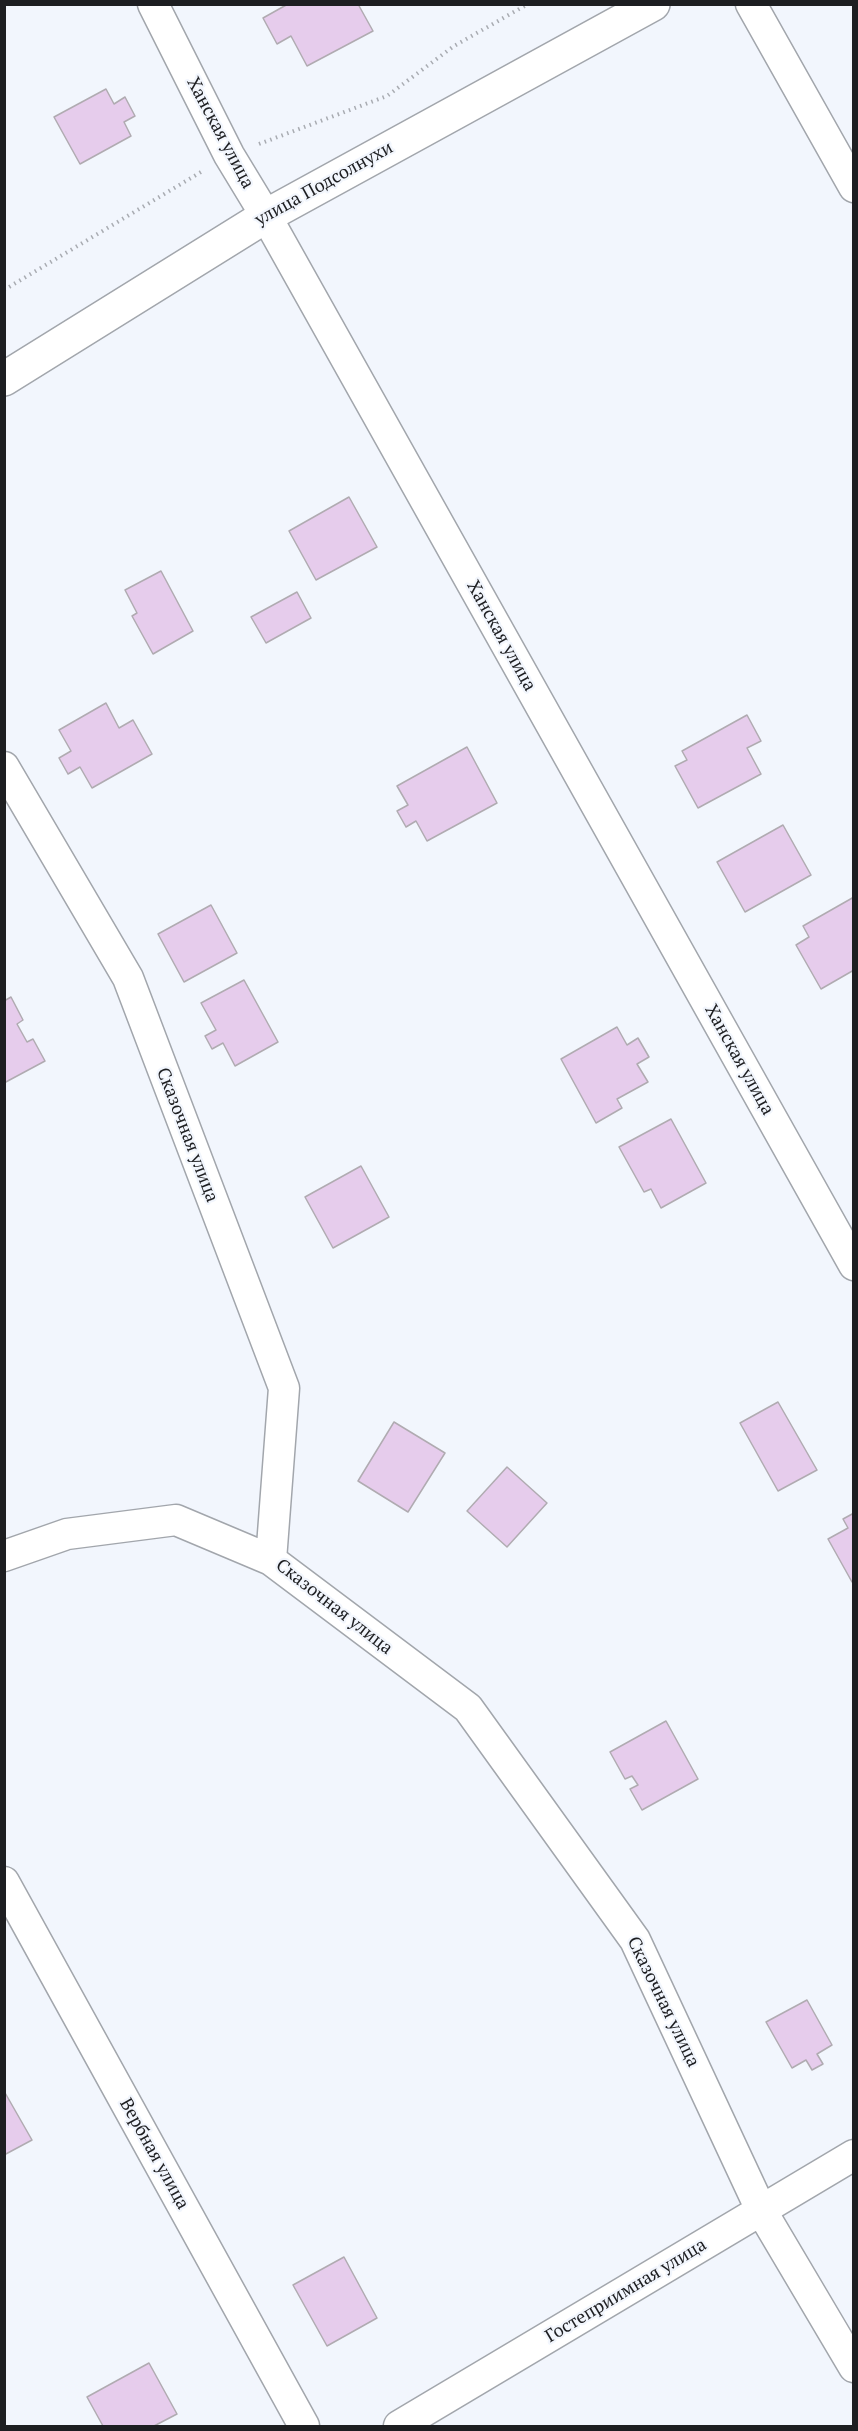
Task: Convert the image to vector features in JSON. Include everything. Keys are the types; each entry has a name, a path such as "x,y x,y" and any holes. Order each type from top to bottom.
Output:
{"street":[{"name":"Ханская улица","path":"153,4 229,155 266,216 854,1265"},
{"name":"улица Подсолнухи","path":"4,379 266,216 653,4"},
{"path":"751,4 854,187"},
{"name":"Сказочная улица","path":"4,767 128,978 284,1388 271,1560 468,1708 635,1940 761,2210 854,2367"},
{"path":"4,1556 67,1534 176,1520 271,1560"},
{"name":"Вербная улица","path":"4,1882 304,2427"},
{"name":"Гостеприимная улица","path":"399,2427 854,2155"}],"path":[{"path":"4,290 229,155 387,96 454,45 528,4"}],"building":[{"path":"288,4 358,4 373,31 307,66 291,36 277,44 263,18"},
{"path":"106,89 114,104 125,97 135,116 124,122 131,136 80,164 54,117"},
{"path":"349,497 377,547 316,580 289,531"},
{"path":"161,571 193,631 153,654 132,616 137,613 125,590"},
{"path":"297,592 311,618 266,643 251,617"},
{"path":"106,703 119,728 133,720 152,754 92,788 80,767 68,774 59,758 71,751 59,730"},
{"path":"747,715 761,741 747,748 761,774 698,808 675,766 687,760 682,751"},
{"path":"467,747 497,803 427,841 416,821 406,827 397,811 408,805 397,786"},
{"path":"783,825 811,875 745,912 717,862"},
{"path":"854,897 854,970 821,989 796,945 809,937 803,926"},
{"path":"211,905 237,953 184,982 158,934"},
{"path":"244,980 278,1042 235,1066 223,1043 212,1049 205,1036 216,1030 201,1003"},
{"path":"11,997 23,1020 17,1024 27,1042 33,1039 45,1061 4,1083 4,1001"},
{"path":"617,1027 627,1045 638,1038 649,1057 637,1064 648,1082 617,1099 622,1108 596,1123 561,1059"},
{"path":"671,1119 706,1183 661,1208 651,1189 644,1192 619,1147"},
{"path":"361,1166 389,1217 333,1248 305,1197"},
{"path":"778,1402 817,1470 778,1491 740,1423"},
{"path":"394,1422 445,1453 408,1512 358,1481"},
{"path":"507,1467 547,1503 507,1547 467,1511"},
{"path":"854,1513 854,1581 852,1582 828,1539 848,1528 843,1519"},
{"path":"666,1721 698,1779 642,1810 630,1789 638,1785 632,1776 625,1779 610,1752"},
{"path":"807,2000 832,2045 817,2054 823,2064 812,2070 806,2060 792,2068 766,2022"},
{"path":"4,2091 32,2140 4,2155"},
{"path":"344,2257 377,2318 327,2346 293,2285"},
{"path":"149,2363 177,2414 154,2426 103,2426 87,2397"}]}
